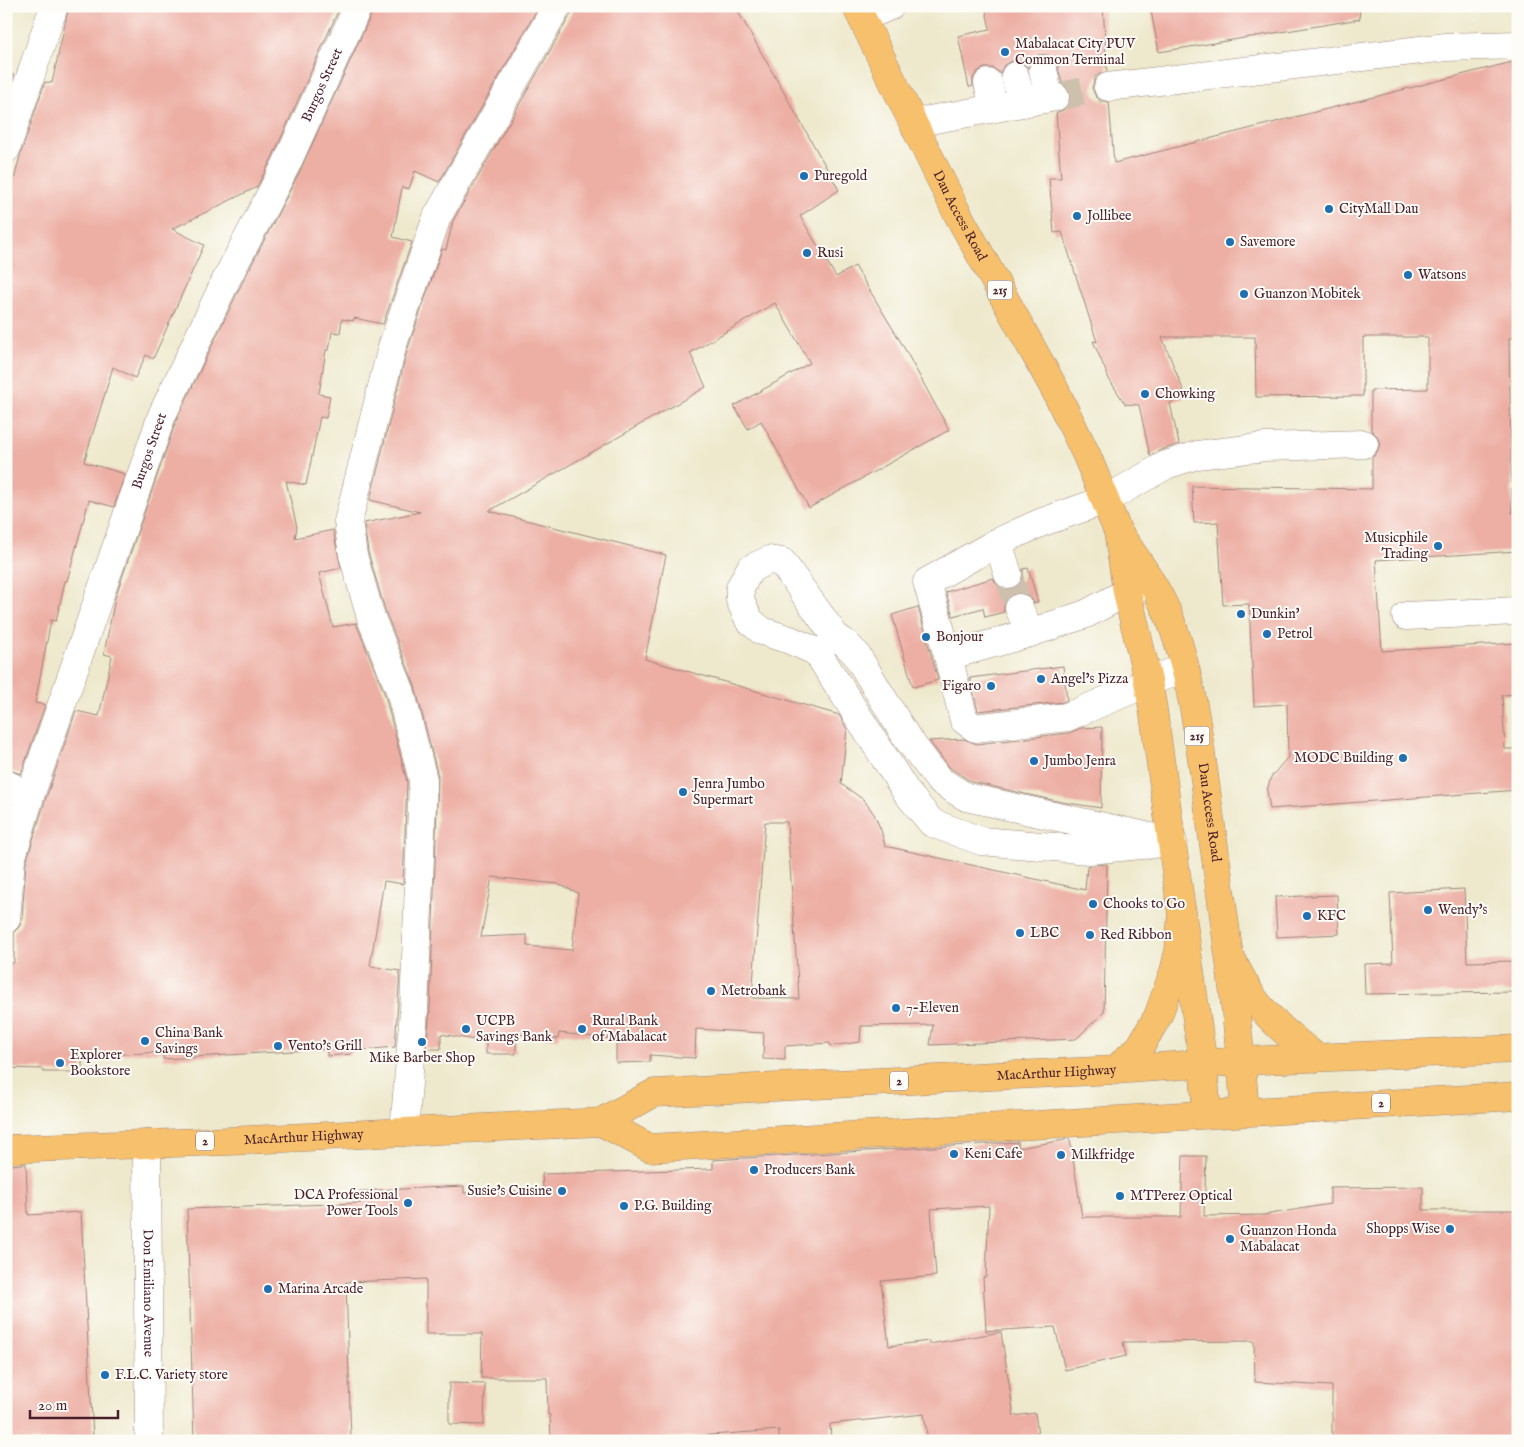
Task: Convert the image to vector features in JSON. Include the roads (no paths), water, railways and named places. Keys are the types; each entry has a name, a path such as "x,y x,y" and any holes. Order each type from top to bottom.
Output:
{"main road":[{"name":"Dau Access Road","path":"859,12 955,209 1054,388 1087,456 1118,532 1127,592 1148,681 1203,1064 1207,1114"},
{"name":"Dau Access Road","path":"1118,532 1153,583 1170,619 1185,667 1207,796 1230,956 1245,1111"},
{"path":"1114,1070 1140,1047 1158,1016 1179,951 1182,912"},
{"path":"1230,956 1245,986 1257,1003 1273,1020 1317,1058"},
{"name":"MacArthur Highway","path":"6,1149 601,1122 654,1093 1114,1070 1241,1061 1518,1049"},
{"name":"2","path":"601,1122 650,1148 1518,1096"}],"street":[{"path":"6,149 54,6"},
{"name":"Burgos Street","path":"6,919 18,790 162,415 227,278 286,165 358,6"},
{"path":"404,1132 414,1010 423,780 400,690 371,618 360,582 353,555 348,522 392,346 437,218 557,6"},
{"path":"859,12 890,6"},
{"path":"1108,87 1446,47 1518,45"},
{"path":"913,123 1016,91"},
{"path":"1185,667 1148,681 1067,717 975,728 964,720 927,582 998,542 1040,523 1106,500 1166,465 1197,455 1265,447 1364,444"},
{"path":"998,542 1008,574"},
{"path":"948,656 1030,633 1086,614 1127,592 1153,583"},
{"path":"1019,608 1030,633"},
{"path":"1406,616 1518,611"},
{"path":"826,644 846,644 856,654 901,728 939,780 966,797 1172,842 1089,850 981,841 932,823 907,793 876,743 826,644"},
{"path":"876,743 901,728"},
{"name":"Don Emiliano Avenue","path":"147,1144 149,1441"}],"tunnel":[{"path":"1055,97 1108,87"},
{"path":"1008,574 1019,608"}],"place":[{"name":"Mabalacat City PUV Common Terminal","path":"1005,52"},
{"name":"Puregold","path":"804,176"},
{"name":"CityMall Dau","path":"1329,209"},
{"name":"Jollibee","path":"1077,216"},
{"name":"Savemore","path":"1230,242"},
{"name":"Rusi","path":"807,253"},
{"name":"Watsons","path":"1408,275"},
{"name":"Guanzon Mobitek","path":"1244,294"},
{"name":"Chowking","path":"1145,394"},
{"name":"Musicphile Trading","path":"1438,546"},
{"name":"Dunkin'","path":"1241,614"},
{"name":"Petrol","path":"1267,634"},
{"name":"Bonjour","path":"926,637"},
{"name":"Angel's Pizza","path":"1041,679"},
{"name":"Figaro","path":"991,686"},
{"name":"MODC Building","path":"1403,758"},
{"name":"Jumbo Jenra","path":"1034,761"},
{"name":"Jenra Jumbo Supermart","path":"683,792"},
{"name":"Chooks to Go","path":"1093,904"},
{"name":"Wendy's","path":"1428,910"},
{"name":"KFC","path":"1307,916"},
{"name":"LBC","path":"1020,933"},
{"name":"Red Ribbon","path":"1090,935"},
{"name":"Metrobank","path":"711,991"},
{"name":"7-Eleven","path":"896,1008"},
{"name":"UCPB Savings Bank","path":"466,1029"},
{"name":"Rural Bank of Mabalacat","path":"582,1029"},
{"name":"China Bank Savings","path":"145,1041"},
{"name":"Mike Barber Shop","path":"422,1042"},
{"name":"Vento's Grill","path":"278,1046"},
{"name":"Explorer Bookstore","path":"60,1063"},
{"name":"Keni Cafe","path":"954,1154"},
{"name":"Milkfridge","path":"1061,1155"},
{"name":"Producers Bank","path":"754,1170"},
{"name":"Susie's Cuisine","path":"562,1191"},
{"name":"MTPerez Optical","path":"1120,1196"},
{"name":"DCA Professional Power Tools","path":"408,1203"},
{"name":"P.G. Building","path":"624,1206"},
{"name":"Shopps Wise","path":"1450,1229"},
{"name":"Guanzon Honda Mabalacat","path":"1230,1239"},
{"name":"Marina Arcade","path":"268,1289"},
{"name":"F.L.C. Variety store","path":"105,1375"}]}
